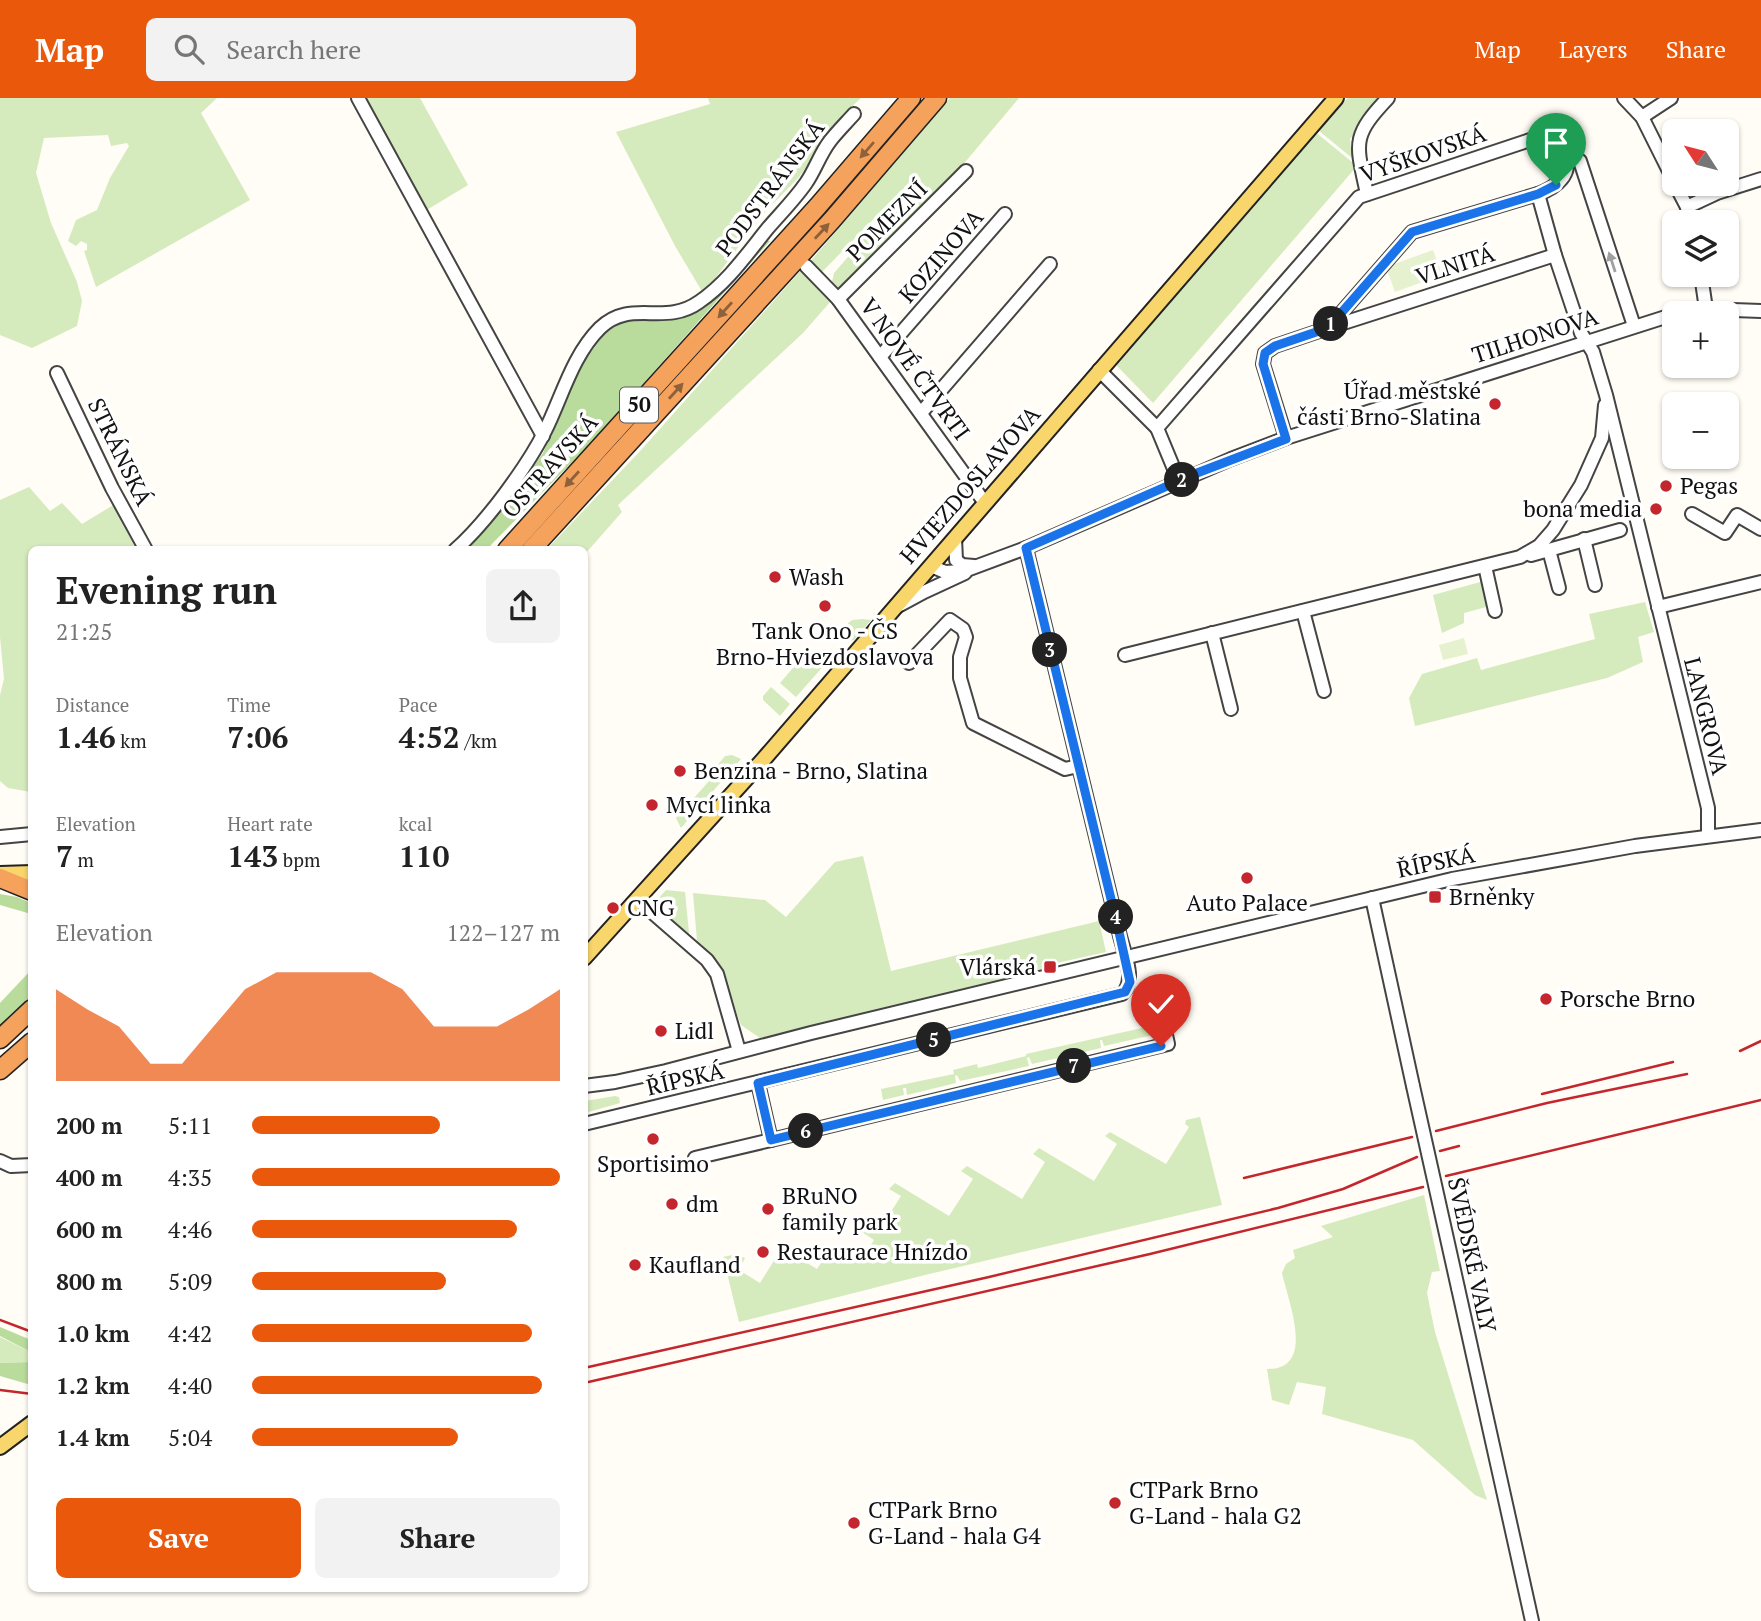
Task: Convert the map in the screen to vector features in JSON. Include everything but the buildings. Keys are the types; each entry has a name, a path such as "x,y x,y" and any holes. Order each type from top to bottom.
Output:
{"highway":[{"name":"OSTRAVSKÁ","path":"511,546 771,259 911,98"},
{"name":"OSTRAVSKÁ","path":"535,546 832,220 937,98"},
{"name":"50","path":"506,546 529,527"},
{"path":"0,876 28,889"},
{"path":"0,1039 28,1013"},
{"path":"0,1047 28,1023"},
{"path":"0,1070 28,1046"}],"main road":[{"name":"HVIEZDOSLAVOVA","path":"588,954 891,612 1336,98"},
{"path":"0,876 28,873"},
{"path":"0,1447 28,1426"}],"street":[{"path":"358,98 543,436"},
{"path":"1367,194 1359,139 1362,128 1388,98"},
{"path":"1624,98 1642,117 1662,157"},
{"path":"1642,117 1671,98"},
{"name":"PODSTRÁNSKÁ","path":"458,546 508,489 543,436 572,368 600,328 625,313 670,314 684,311 701,301 770,234 806,183 829,142 854,114"},
{"name":"VYŠKOVSKÁ","path":"1157,428 1359,197 1533,139 1543,137 1552,140 1580,161 1634,326"},
{"name":"VLNITÁ","path":"1328,328 1412,232 1538,194 1556,185 1568,169 1566,153"},
{"name":"POMEZNÍ","path":"838,299 966,171"},
{"path":"1687,207 1717,193 1761,179"},
{"path":"1538,194 1581,333 1588,342"},
{"path":"1682,196 1688,210"},
{"name":"KOZINOVA","path":"880,357 1005,214"},
{"name":"VLNITÁ","path":"1286,439 1263,364 1265,353 1275,346 1555,255"},
{"path":"921,413 1050,264"},
{"name":"V NOVÉ ČTVRTI","path":"806,266 838,299 985,503"},
{"path":"1739,310 1761,311"},
{"name":"TILHONOVA","path":"931,566 953,573 978,566 1026,548 1178,481 1286,439 1662,318"},
{"name":"LANGROVA","path":"1588,342 1606,395 1707,808 1708,836"},
{"path":"1099,370 1157,428 1178,481"},
{"name":"STRÁNSKÁ","path":"57,373 112,488 144,546"},
{"name":"LANGROVA","path":"1520,557 1539,546 1553,530 1581,485 1602,438 1606,395"},
{"path":"1692,514 1725,533 1737,515 1761,529"},
{"path":"1553,530 1565,545"},
{"name":"LANGROVA","path":"1125,654 1549,551 1620,530"},
{"path":"955,538 956,560 965,566 978,566"},
{"path":"1584,539 1595,585"},
{"path":"1026,548 1125,957"},
{"path":"1549,551 1559,588"},
{"name":"TILHONOVA","path":"891,612 924,592 978,566"},
{"path":"1485,566 1495,611"},
{"path":"1658,607 1761,582"},
{"path":"1303,611 1324,691"},
{"path":"909,663 950,620 963,629 966,637 960,657 960,678 973,723 1065,769 1078,766"},
{"path":"1212,633 1231,709"},
{"name":"ŘÍPSKÁ","path":"588,1085 615,1082 1125,957 1514,867 1761,830"},
{"path":"0,837 28,834"},
{"name":"ŠVÉDSKÉ VALY","path":"1372,898 1532,1621"},
{"path":"638,900 707,960 717,974 739,1051"},
{"name":"ŘÍPSKÁ","path":"588,1123 1122,994 1130,982 1125,957"},
{"path":"695,1158 1168,1044 1154,985"},
{"path":"758,1083 771,1140"},
{"path":"0,1161 11,1166 28,1165"}],"green space":[{"path":"0,98 217,98 201,113 250,200 96,287 84,251 87,250 87,244 81,241 76,246 68,241 76,220 97,210 110,178 129,146 127,143 111,146 108,135 44,138 36,173 51,223 77,282 82,301 77,326 32,348 0,335"},
{"path":"361,98 420,98 468,185 425,211"},
{"path":"708,98 861,98 845,113 799,177 761,216 714,280 716,283 703,293 675,246 616,132 710,104"},
{"path":"950,98 1019,98 961,167 964,170 838,294 832,282 834,273 909,192 906,186 820,274 809,263"},
{"path":"1348,98 1388,98 1350,139 1352,158 1318,130"},
{"path":"1314,131 1357,166 1153,403 1115,364"},
{"path":"766,240 770,241 586,448 490,546 468,546 513,494 543,453 578,370 608,329 628,316 670,319 701,305"},
{"path":"1433,250 1442,275 1395,292 1386,267"},
{"path":"802,269 831,301 803,333 618,505 622,512 588,551 588,546 550,546 642,449"},
{"path":"29,487 50,511 62,503 82,524 115,504 138,546 28,546 28,791 8,788 0,781 0,695 4,679 0,637 0,500"},
{"path":"1484,581 1490,606 1464,613 1464,623 1442,633 1433,595"},
{"path":"1645,602 1654,632 1638,637 1643,662 1607,678 1415,726 1409,698 1422,674 1477,658 1481,670 1595,639 1589,614"},
{"path":"852,620 871,620 854,640 846,641 841,637 840,630"},
{"path":"1464,638 1468,654 1443,660 1439,645"},
{"path":"824,649 835,653 796,697 780,683 805,654 813,660"},
{"path":"771,687 790,704 780,716 763,700"},
{"path":"732,755 741,759 681,828 676,818 710,780 708,777 725,756"},
{"path":"863,856 891,971 1099,921 1106,952 1057,963 1056,961 1049,963 1049,968 760,1038 741,1025 719,966 697,941 693,893 765,900 786,917 835,862"},
{"path":"666,890 685,892 689,933 657,907 655,902"},
{"path":"0,894 17,897 28,902 28,913 0,905"},
{"path":"28,973 28,1000 0,1027 0,1003"},
{"path":"1151,1026 1153,1035 1104,1046 1100,1040 1101,1048 1032,1064 1029,1057 1029,1066 960,1081 957,1075 956,1083 907,1095 906,1088 903,1088 904,1095 883,1100 881,1089 954,1074 953,1070 977,1064 978,1068 1026,1054"},
{"path":"615,1096 619,1097 620,1103 588,1112 588,1100"},
{"path":"1200,1117 1222,1205 739,1322 723,1257 737,1254 745,1258 739,1270 760,1283 782,1248 817,1269 821,1263 868,1250 874,1240 853,1226 858,1219 879,1231 901,1196 889,1189 895,1183 949,1216 973,1179 961,1171 967,1166 1022,1199 1045,1162 1033,1154 1039,1148 1094,1181 1117,1144 1105,1136 1110,1132 1166,1164 1189,1127 1185,1124 1186,1120"},
{"path":"1424,1195 1440,1271 1432,1272 1427,1293 1435,1332 1487,1500 1475,1495 1413,1440 1322,1414 1326,1387 1297,1382 1289,1405 1272,1400 1267,1369 1282,1366 1291,1358 1295,1346 1296,1332 1282,1273 1286,1264 1295,1258 1293,1250 1333,1237 1321,1226"},
{"path":"0,1327 28,1339 28,1350 0,1336"},
{"path":"0,1337 28,1351 28,1362 0,1363"},
{"path":"28,1362 28,1384 0,1376 0,1363"}],"railway":[{"path":"1740,1051 1761,1041"},
{"path":"1542,1094 1673,1062"},
{"path":"1436,1131 1547,1103 1687,1074"},
{"path":"1446,1176 1761,1100"},
{"path":"1244,1178 1412,1137"},
{"path":"1440,1151 1459,1146"},
{"path":"588,1367 989,1277 1278,1208 1343,1189 1417,1157"},
{"path":"588,1382 1150,1254 1423,1187"},
{"path":"0,1320 28,1330"},
{"path":"0,1390 28,1394"}],"place":[{"name":"Úřad městské části Brno-Slatina","path":"1495,404"},
{"name":"Pegas","path":"1666,486"},
{"name":"bona media","path":"1656,509"},
{"name":"Wash","path":"775,577"},
{"name":"Tank Ono - ČS Brno-Hviezdoslavova","path":"825,606"},
{"name":"Benzina - Brno, Slatina","path":"680,771"},
{"name":"Mycí linka","path":"652,805"},
{"name":"Auto Palace","path":"1247,878"},
{"name":"Brněnky","path":"1435,897"},
{"name":"CNG","path":"613,908"},
{"name":"Vlárská","path":"1050,967"},
{"name":"Porsche Brno","path":"1546,999"},
{"name":"Lidl","path":"661,1031"},
{"name":"Sportisimo","path":"653,1139"},
{"name":"dm","path":"672,1204"},
{"name":"BRuNO family park","path":"768,1209"},
{"name":"Restaurace Hnízdo","path":"763,1252"},
{"name":"Kaufland","path":"635,1265"},
{"name":"CTPark Brno G-Land - hala G2","path":"1115,1503"},
{"name":"CTPark Brno G-Land - hala G4","path":"854,1523"}],"route":[{"path":"1161,1046 771,1140 758,1083 1125,992 1130,982 1119,932 1026,548 1197,473 1286,439 1263,364 1265,353 1275,346 1328,328 1412,232 1538,194 1556,185"}]}
